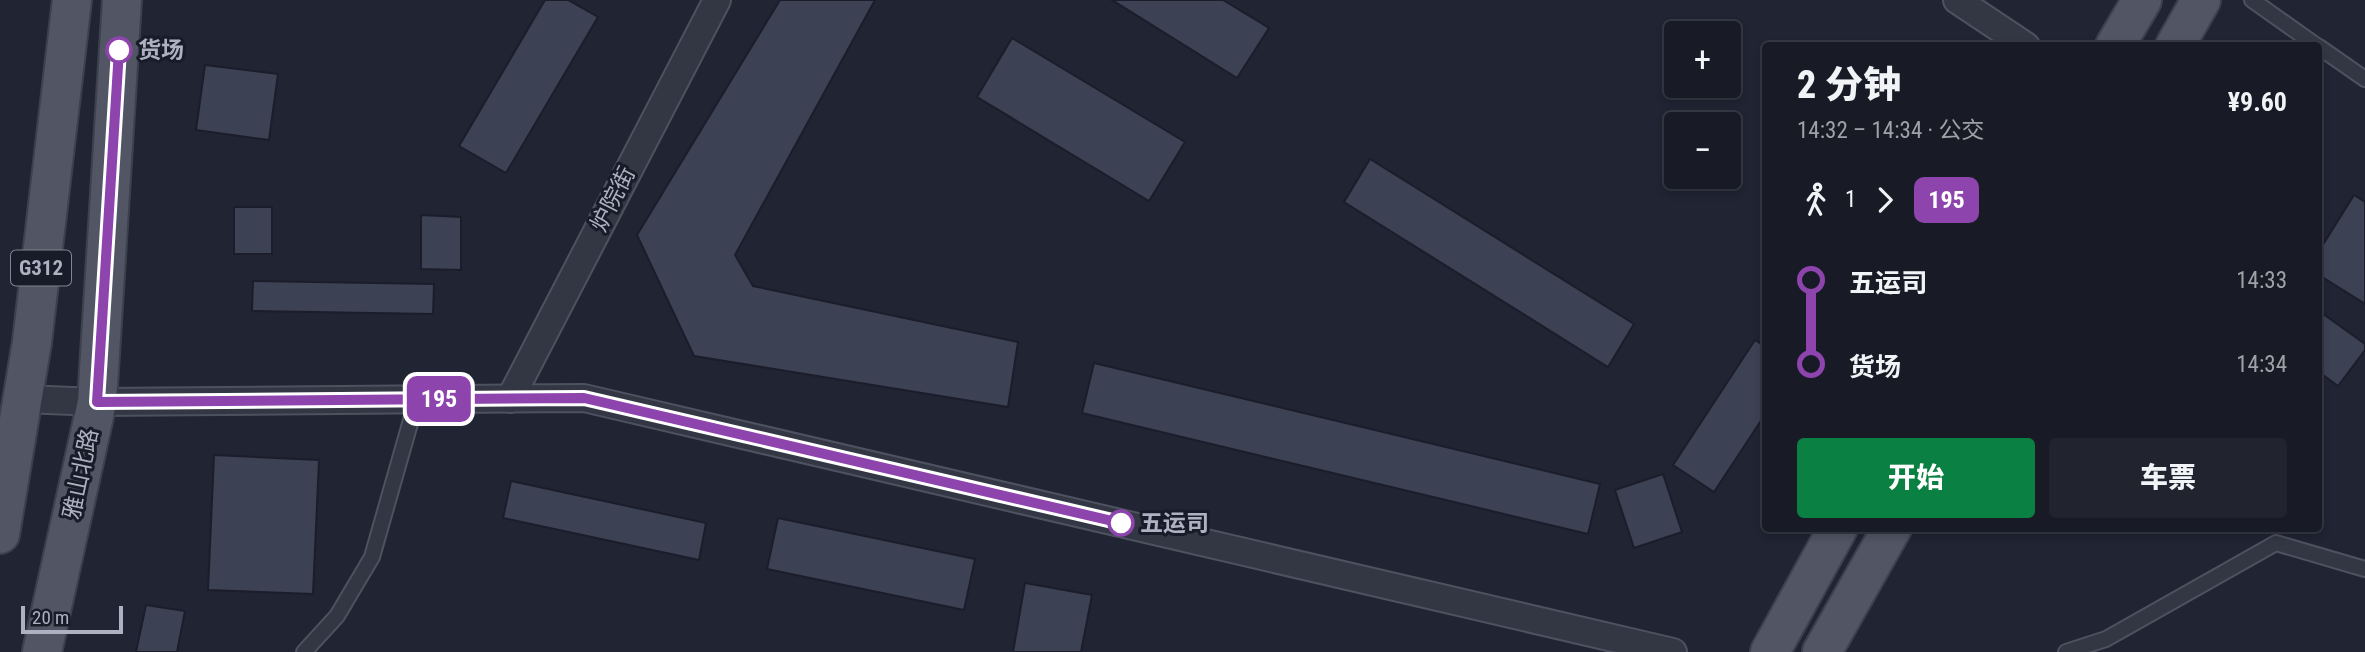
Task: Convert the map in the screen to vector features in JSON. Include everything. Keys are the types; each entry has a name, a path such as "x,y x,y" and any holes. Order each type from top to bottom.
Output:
{"main road":[{"name":"G312","path":"0,534 72,0"},
{"name":"雅山北路","path":"42,652 97,402 122,0"},
{"path":"2117,42 2142,0"},
{"path":"2177,42 2201,0"},
{"path":"1770,652 1836,532"},
{"path":"1822,652 1890,532"}],"street":[{"name":"炉院街","path":"510,399 717,0"},
{"path":"1957,0 2020,42"},
{"path":"18,400 97,402 584,398 1673,652"}],"lane":[{"path":"2252,0 2272,6 2313,42"},
{"path":"2322,49 2365,79"},
{"path":"304,652 337,616 372,557 417,400"},
{"path":"2066,652 2106,639 2276,543 2365,569"}],"building":[{"path":"545,0 568,0 598,17 506,173 459,146"},
{"path":"780,0 875,0 735,255 753,286 1018,342 1008,407 694,356 637,235"},
{"path":"1112,0 1223,0 1269,28 1237,78"},
{"path":"1012,38 1185,142 1149,201 977,97"},
{"path":"205,65 278,74 269,140 196,130"},
{"path":"1370,159 1634,324 1608,367 1344,202"},
{"path":"2354,195 2365,202 2365,304 2322,277 2322,246"},
{"path":"234,207 272,207 272,254 234,254"},
{"path":"421,215 461,217 461,270 421,269"},
{"path":"253,281 434,284 433,314 252,311"},
{"path":"2322,313 2365,344 2365,350 2338,386 2322,374"},
{"path":"1755,340 1762,344 1762,419 1714,492 1673,465"},
{"path":"1094,363 1600,484 1588,534 1082,413"},
{"path":"214,455 319,460 313,594 208,590"},
{"path":"1663,474 1682,532 1634,548 1615,490"},
{"path":"511,481 706,523 699,560 503,518"},
{"path":"778,518 975,559 964,610 767,569"},
{"path":"1025,583 1092,595 1081,652 1013,652"},
{"path":"146,605 185,611 177,652 136,652"}],"bus line":[{"name":"195","path":"119,50 97,402 584,398 1121,523"}],"place":[{"name":"货场","path":"119,50"},
{"name":"五运司","path":"1121,523"}]}
